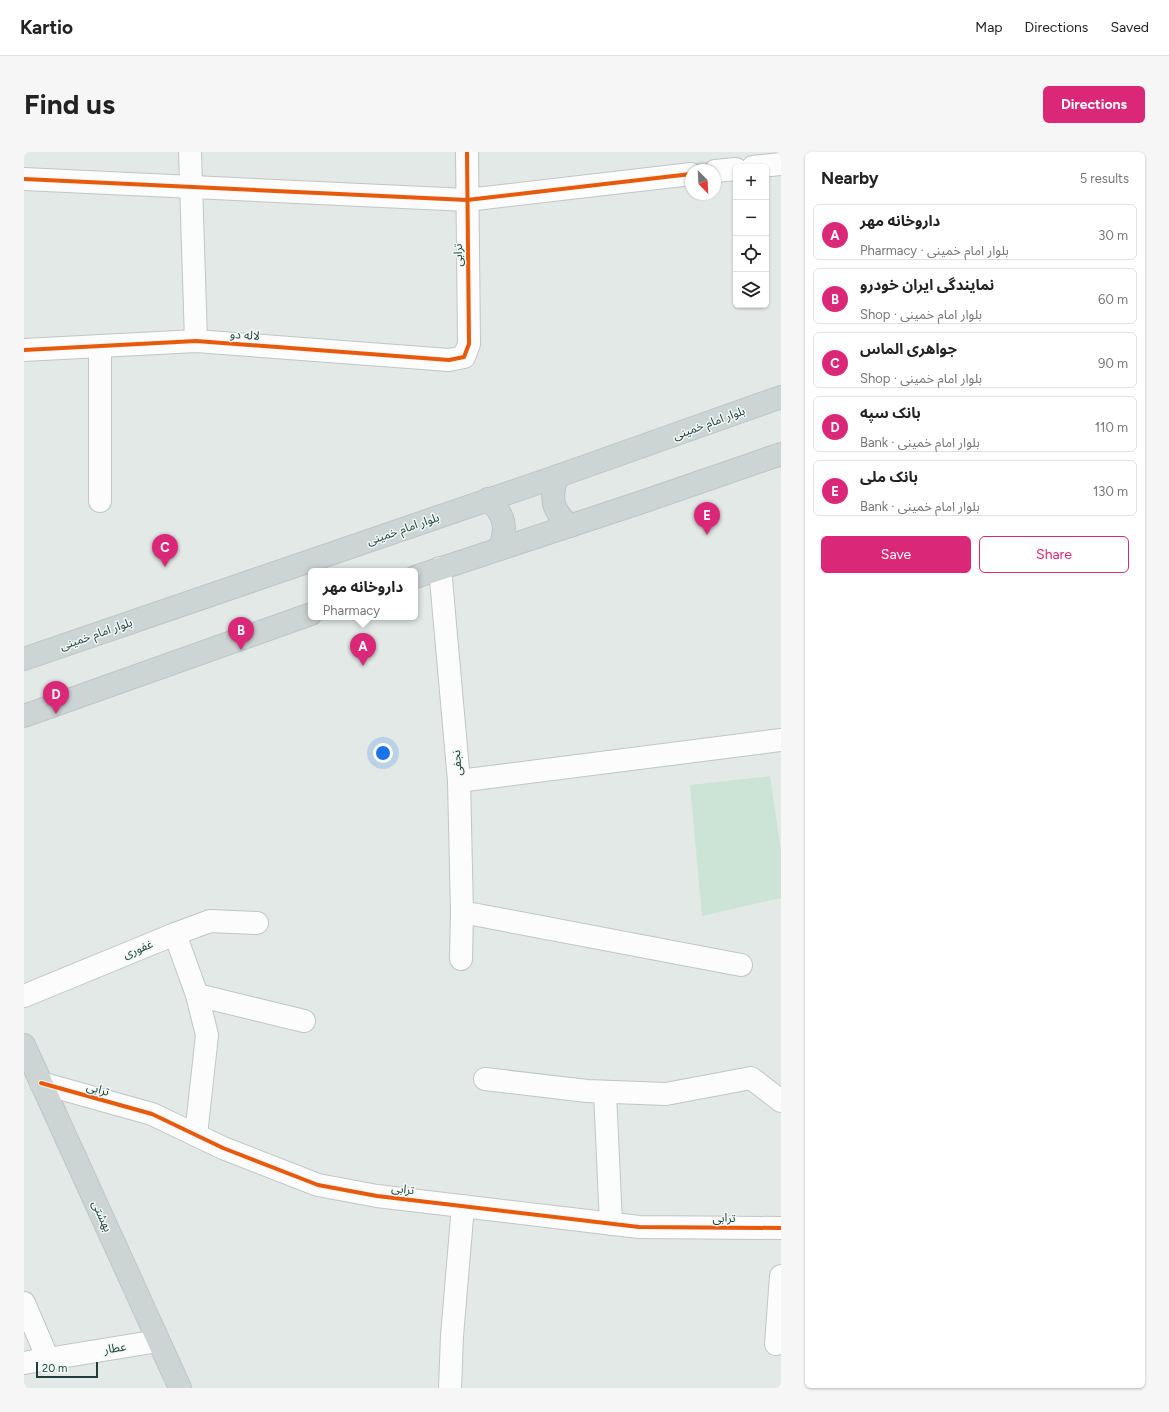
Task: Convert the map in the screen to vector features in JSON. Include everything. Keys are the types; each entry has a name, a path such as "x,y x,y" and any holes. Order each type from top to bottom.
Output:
{"main road":[{"name":"بلوار امام خمینی","path":"24,659 558,476 781,397"},
{"path":"418,576 781,454"},
{"path":"558,476 554,486 553,497 555,509 561,518 570,526"},
{"path":"488,500 497,507 504,522 504,538 499,549"},
{"path":"24,716 308,615"},
{"name":"بهشتی","path":"24,1045 180,1388"}],"street":[{"path":"190,152 196,341"},
{"name":"ترابی","path":"464,357 469,344 467,152"},
{"path":"769,165 781,164"},
{"path":"721,170 733,169"},
{"path":"24,179 467,200 685,175"},
{"name":"لاله دو","path":"24,350 196,341 449,360 464,357"},
{"path":"100,346 100,501"},
{"name":"نجفی","path":"440,568 459,781 462,912 461,959"},
{"path":"459,781 781,740"},
{"path":"462,912 741,966"},
{"name":"غفوری","path":"24,996 210,921 257,923"},
{"path":"175,934 197,995 207,1035 196,1135"},
{"path":"197,995 304,1021"},
{"path":"485,1079 587,1091 666,1094 751,1078 781,1101"},
{"name":"ترابی","path":"41,1083 152,1114 223,1148 318,1185 377,1196 639,1227 781,1228"},
{"path":"605,1092 611,1224"},
{"path":"450,1388 452,1336 463,1206"},
{"path":"776,1344 781,1276"},
{"path":"24,1303 48,1359"},
{"name":"عطار","path":"24,1363 158,1341"}],"green space":[{"path":"770,776 781,851 781,898 702,916 690,785"}],"cycle path":[{"path":"24,350 196,341 449,360 464,357 469,344 467,152"},
{"path":"24,179 467,200 685,175"},
{"path":"41,1083 152,1114 223,1148 318,1185 377,1196 639,1227 781,1228"}],"place":[{"name":"بانک ملی","path":"707,535"},
{"name":"جواهری الماس","path":"165,567"},
{"name":"نمایندگی ایران خودرو","path":"241,650"},
{"name":"داروخانه مهر","path":"363,666"},
{"name":"بانک سپه","path":"56,714"}]}
